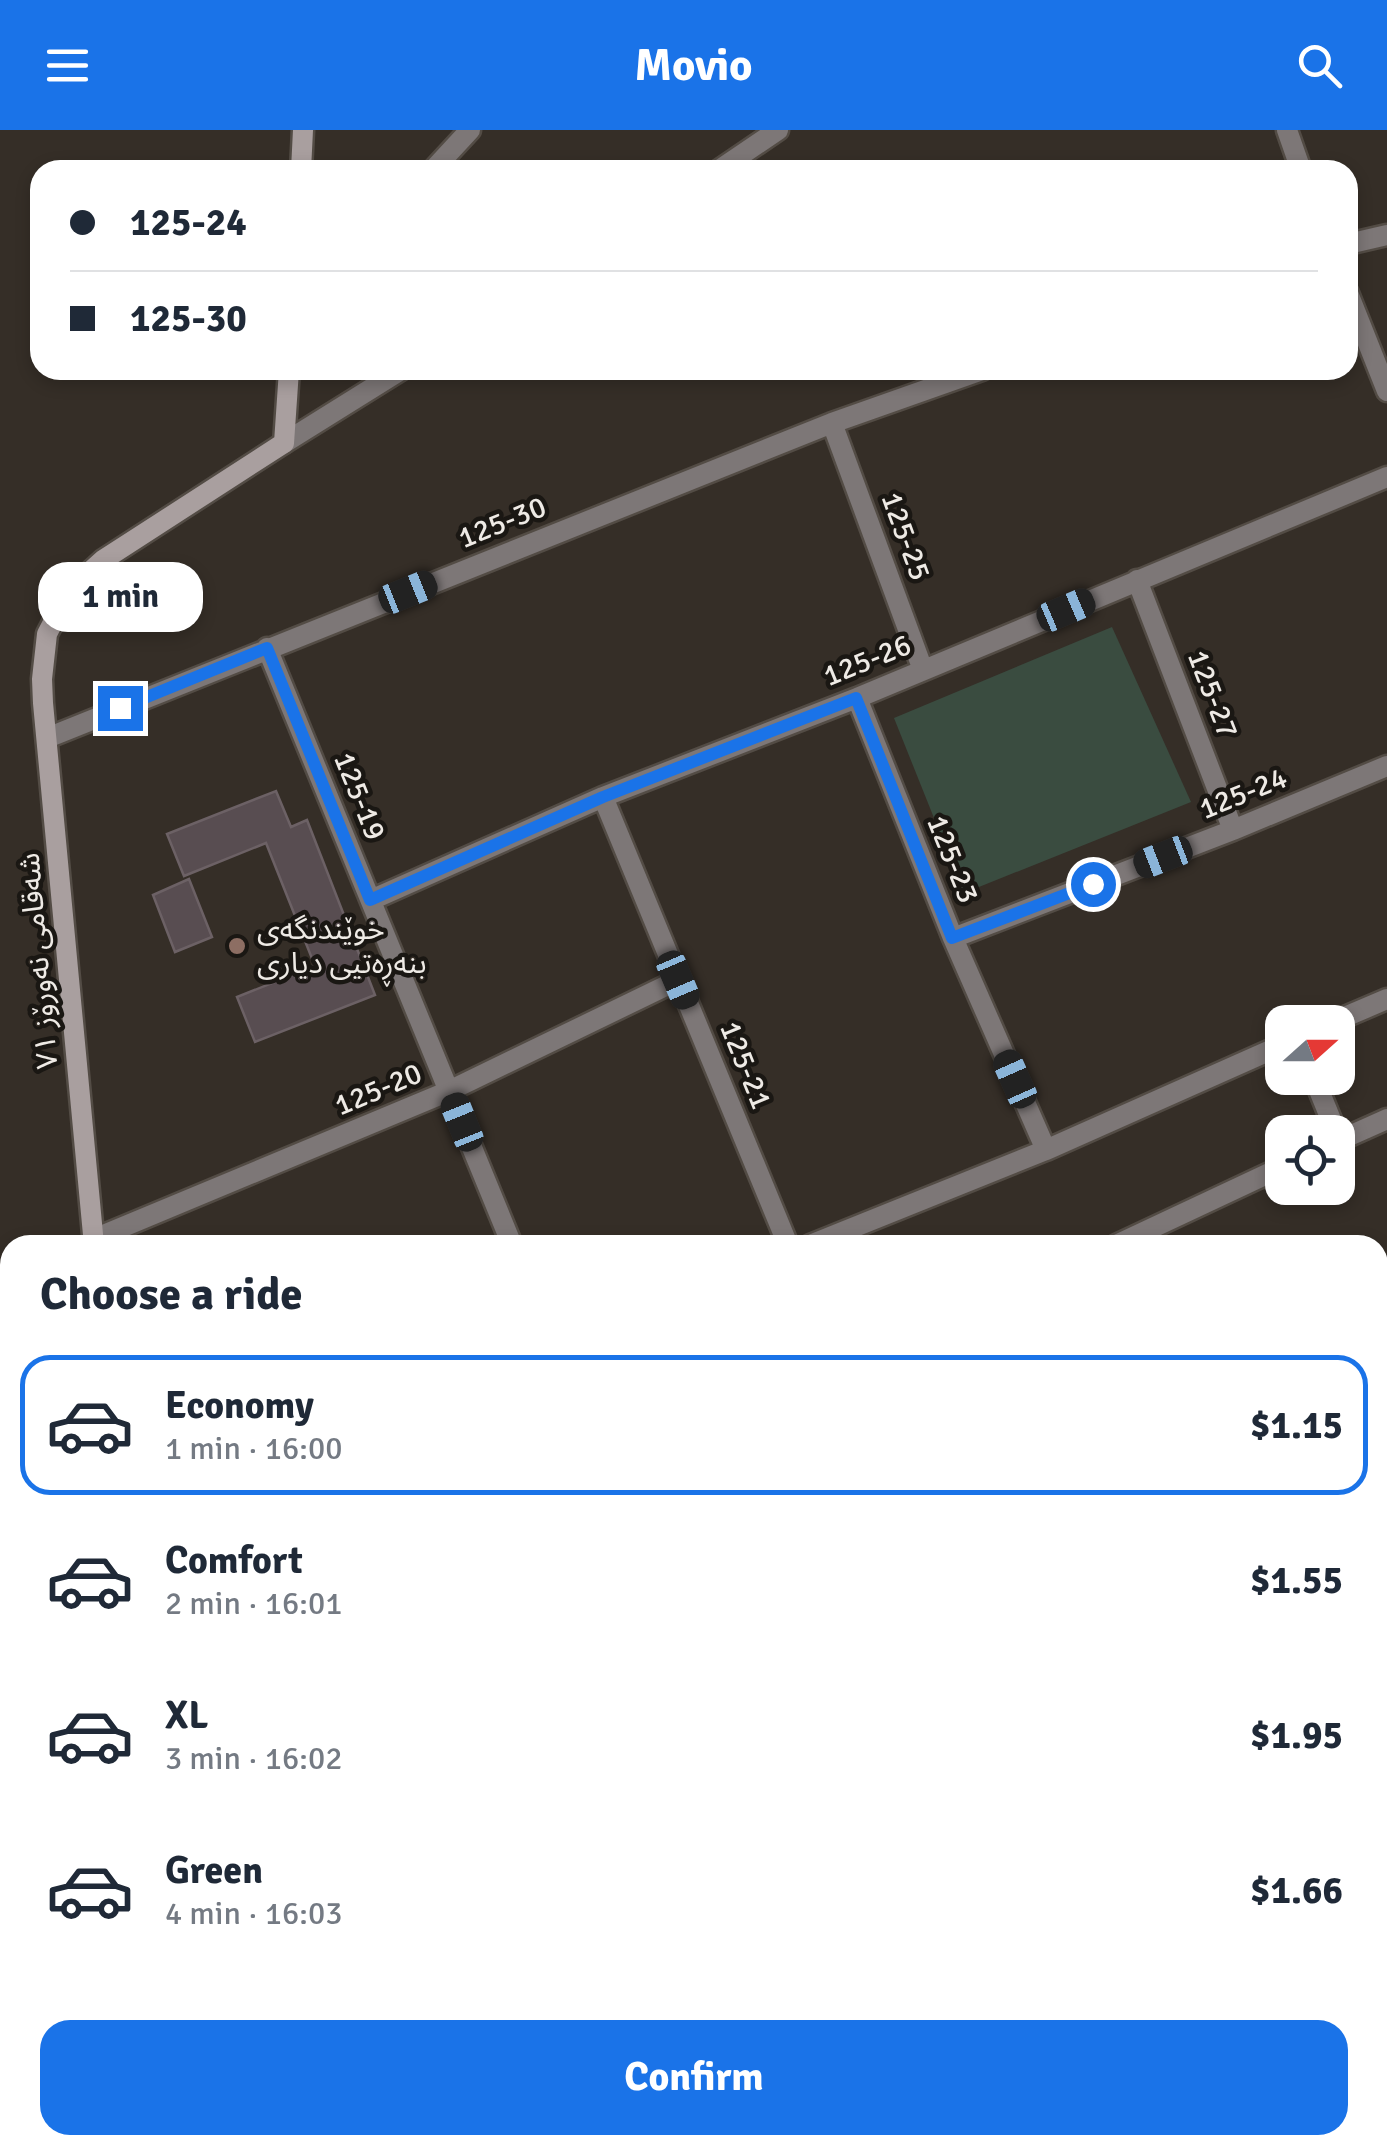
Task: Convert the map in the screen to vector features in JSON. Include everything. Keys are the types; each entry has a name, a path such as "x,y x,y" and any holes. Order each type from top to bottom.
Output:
{"street":[{"path":"302,160 303,130"},
{"path":"442,160 470,130"},
{"path":"734,160 778,130"},
{"path":"1287,130 1298,160"},
{"path":"1358,242 1387,235"},
{"path":"1358,318 1387,391"},
{"path":"284,443 288,380"},
{"path":"284,443 385,380"},
{"name":"125-30","path":"47,738 832,423 954,380"},
{"name":"125-25","path":"832,423 924,670"},
{"name":"شەقامی نەورۆز ٧١","path":"93,1235 42,679 48,634 64,601 103,560 284,443"},
{"name":"125-26","path":"370,900 603,797 856,698 1387,477"},
{"name":"125-27","path":"1138,580 1233,830"},
{"name":"125-19","path":"267,648 508,1235"},
{"name":"125-23","path":"856,698 952,938 1046,1150"},
{"name":"125-24","path":"952,938 1387,766"},
{"name":"125-21","path":"603,797 784,1235"},
{"name":"125-20","path":"111,1235 449,1092 678,980"},
{"path":"1355,1013 1387,999"},
{"path":"835,1235 1046,1150 1265,1053"},
{"path":"1355,1131 1387,1119"},
{"path":"1137,1235 1265,1175"}],"green space":[{"path":"1112,627 1191,802 964,893 894,718"}],"building":[{"path":"276,791 291,827 307,820 375,995 255,1042 237,997 315,966 266,843 184,876 167,834"},
{"path":"189,879 212,937 175,952 153,895"}],"place":[{"name":"خوێندنگەی بنەڕەتیی دیاری","path":"237,946"}],"route":[{"path":"120,708 267,648 370,900 603,797 856,698 952,938 1093,884"}]}
